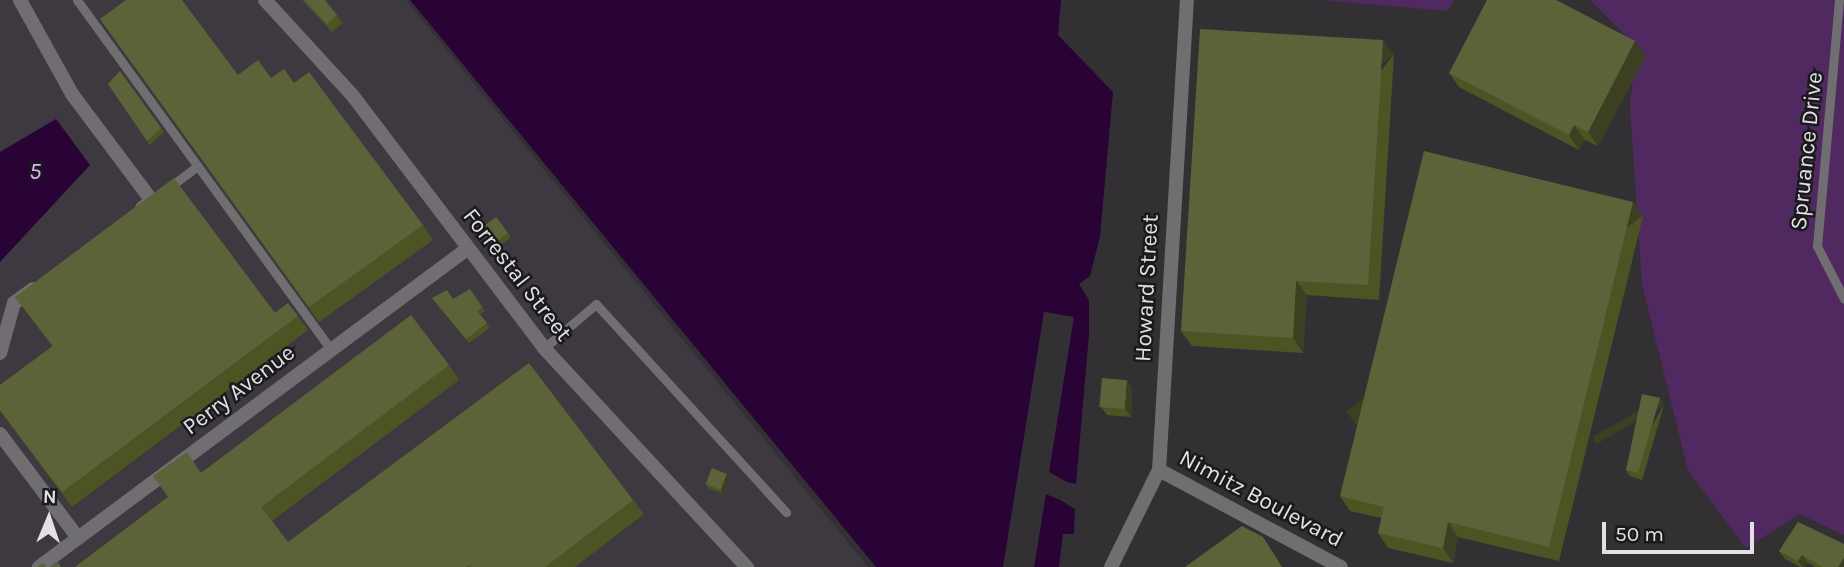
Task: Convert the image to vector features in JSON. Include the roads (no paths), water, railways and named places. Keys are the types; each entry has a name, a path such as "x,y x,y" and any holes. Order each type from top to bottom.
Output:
{"street":[{"path":"20,0 72,94 152,201 131,217"},
{"name":"Forrestal Street","path":"265,0 353,96 544,348 747,567"},
{"name":"Howard Street","path":"1111,567 1159,470 1186,0"},
{"name":"Perry Avenue","path":"39,567 467,249"},
{"path":"0,353 14,303 46,280"},
{"path":"0,434 78,538"},
{"name":"Nimitz Boulevard","path":"1159,470 1341,567"}],"lane":[{"path":"78,0 195,169 331,350"},
{"name":"Spruance Drive","path":"1839,0 1817,246 1844,299"},
{"path":"152,201 195,169"},
{"path":"544,348 596,304 786,512"}],"water":[{"path":"410,0 1061,0 1058,35 1113,92 1100,237 1090,276 1079,284 1089,300 1089,335 1076,484 1067,482 1060,500 1075,509 1074,534 1063,534 1059,567 873,567"},
{"name":"5","path":"56,119 90,165 0,262 0,152"}]}
